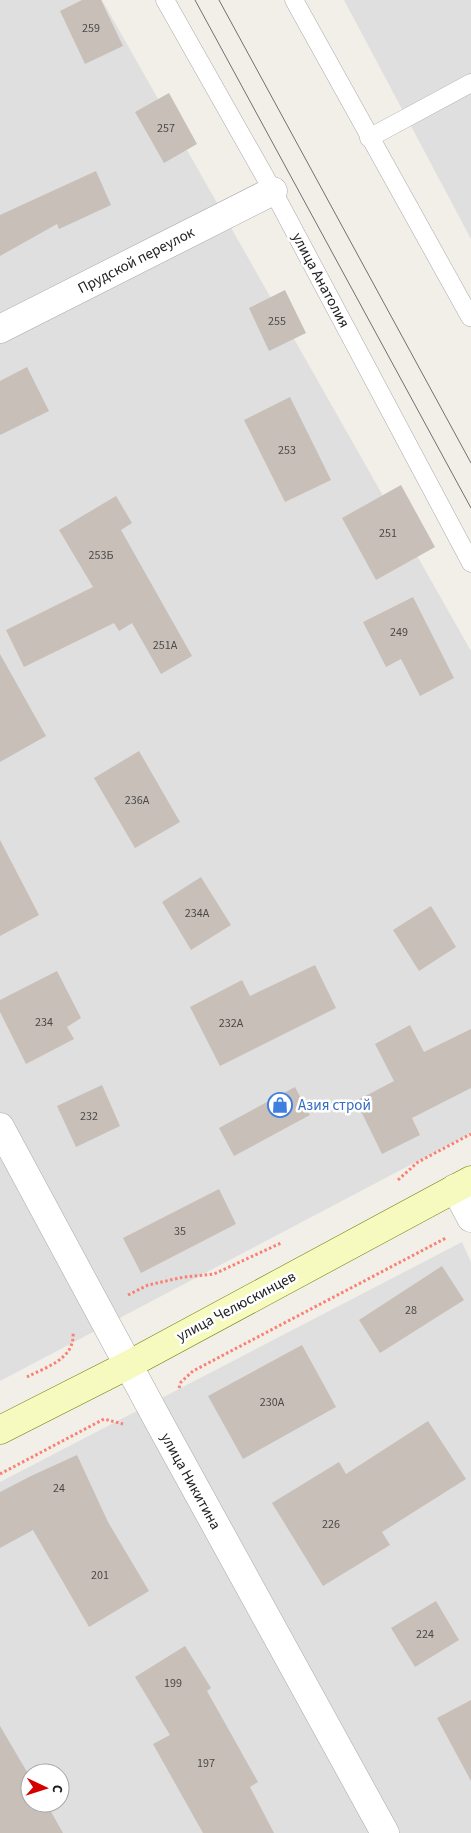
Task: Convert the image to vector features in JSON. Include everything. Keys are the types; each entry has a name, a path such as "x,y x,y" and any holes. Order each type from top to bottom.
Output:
{"main road":[{"name":"улица Челюскинцев","path":"0,1430 128,1365 463,1184"}],"street":[{"name":"Прудской переулок","path":"0,329 273,190"},
{"name":"улица Никитина","path":"0,1127 128,1365 385,1833"},
{"path":"462,1226 463,1184"}],"lane":[{"name":"улица Анатолия","path":"166,0 273,190 471,563"},
{"path":"294,0 470,317"},
{"path":"369,138 471,82"}],"path":[{"path":"397,1181 418,1162 471,1134"},
{"path":"178,1389 181,1382 193,1371 462,1226"},
{"path":"125,1296 148,1285 184,1277 214,1274 285,1240"},
{"path":"24,1378 64,1358 71,1349 72,1330"},
{"path":"0,1474 104,1419 127,1425"}],"shaded area":[{"path":"0,0 102,0 471,651 471,1133 0,1381"},
{"path":"344,0 471,0 471,239"},
{"path":"462,1242 471,1262 471,1833 0,1833 0,1482"}],"building":[{"path":"82,0 101,0 123,46 85,64 60,11"},
{"path":"169,93 197,144 164,163 135,112"},
{"path":"96,171 111,205 59,229 57,224 0,256 0,215"},
{"path":"285,290 306,333 269,351 249,308"},
{"path":"27,367 49,411 0,435 0,381"},
{"path":"290,397 331,480 285,502 244,420"},
{"path":"401,485 435,547 376,580 342,518"},
{"path":"116,496 132,523 121,530 192,656 161,674 132,623 119,631 114,623 24,667 6,630 93,587 59,530"},
{"path":"413,597 454,678 420,696 401,659 386,667 363,622"},
{"path":"0,654 46,736 0,762"},
{"path":"139,751 180,822 135,848 94,778"},
{"path":"0,840 39,915 0,936"},
{"path":"201,877 231,925 191,950 162,902"},
{"path":"431,906 456,947 419,971 393,930"},
{"path":"315,965 336,1008 220,1066 190,1007 242,980 250,996"},
{"path":"57,971 81,1018 67,1027 74,1039 26,1064 0,1012 0,1000"},
{"path":"410,1025 424,1052 471,1029 471,1088 412,1118 420,1135 382,1154 356,1101 394,1081 375,1044"},
{"path":"102,1085 120,1126 76,1147 57,1106"},
{"path":"295,1087 310,1115 234,1156 219,1128"},
{"path":"219,1189 236,1224 141,1273 123,1238"},
{"path":"442,1266 464,1300 380,1353 359,1320"},
{"path":"302,1345 336,1407 243,1459 208,1396"},
{"path":"428,1421 466,1479 382,1532 390,1545 323,1586 272,1503 339,1462 346,1474"},
{"path":"77,1455 108,1522 149,1591 89,1627 33,1530 0,1548 0,1492"},
{"path":"436,1601 459,1640 415,1667 391,1628"},
{"path":"185,1646 211,1688 207,1691 258,1782 250,1787 274,1833 203,1833 153,1744 170,1735 135,1677"},
{"path":"471,1700 471,1781 437,1718"},
{"path":"0,1726 22,1763 20,1763 20,1813 52,1813 63,1833 0,1833"}],"tram line":[{"path":"195,0 471,508"},
{"path":"219,0 471,463"}],"place":[{"name":"Азия строй","path":"280,1105"}]}
